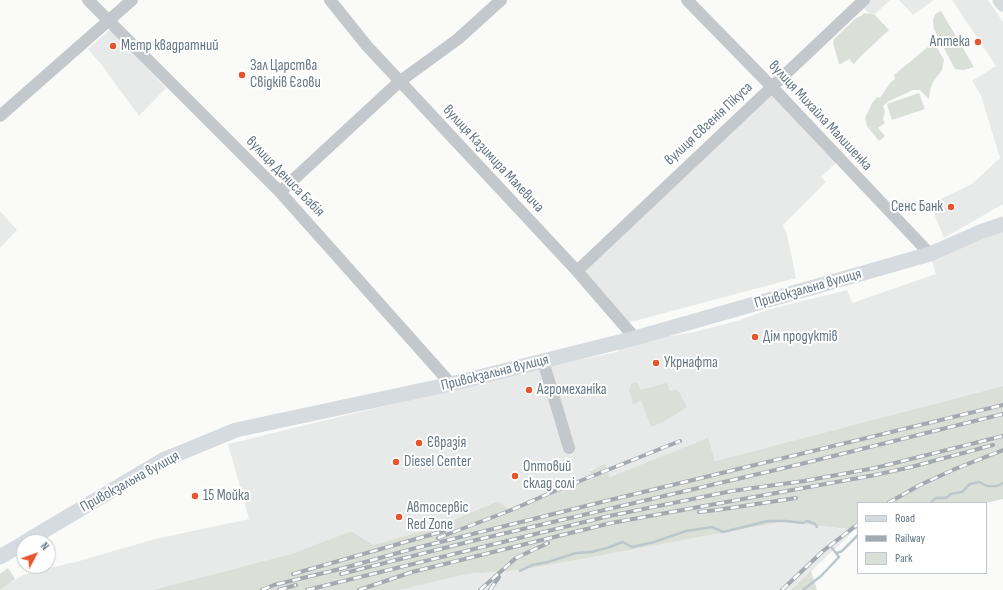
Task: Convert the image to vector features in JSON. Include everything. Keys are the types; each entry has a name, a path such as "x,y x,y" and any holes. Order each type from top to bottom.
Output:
{"main road":[{"path":"1000,0 1003,4"},
{"path":"980,232 1003,219"},
{"path":"980,232 1003,224"},
{"name":"Привокзальна вулиця","path":"38,534 163,460 236,430 451,384 635,338 930,254 980,232"},
{"name":"Привокзальна вулиця","path":"1,557 16,548"}],"street":[{"name":"вулиця Дениса Бабія","path":"88,0 280,192 451,384"},
{"path":"0,116 132,0"},
{"name":"вулиця Казимира Малевича","path":"330,0 367,46 399,82 577,271 635,338"},
{"path":"280,192 399,82 458,39 501,0"},
{"name":"вулиця Михайла Малишенка","path":"687,0 772,87 930,254"},
{"name":"вулиця Євгенія Пікуса","path":"577,271 864,0"},
{"path":"543,361 569,448"}],"shaded area":[{"path":"856,0 890,0 872,17"},
{"path":"899,0 934,0 913,15"},
{"path":"952,0 988,0 1003,22 1003,204 944,238 930,204 972,184 1000,158 981,95 972,81 996,66"},
{"path":"111,29 166,88 139,116 101,64 88,49"},
{"path":"772,87 840,159 821,177 826,182 783,225 787,234 796,278 623,324 577,271"},
{"path":"0,211 17,230 0,248"},
{"path":"1003,222 1003,386 715,461 708,439 610,477 605,465 590,470 593,479 533,498 508,508 496,501 440,526 373,545 351,531 291,554 152,590 0,590 2,587 25,574 56,574 56,567 155,539 249,519 228,444 536,369 617,352 621,348 668,333 671,336 695,332 740,320 767,310 847,290 852,303 936,274 930,254"},
{"path":"781,522 855,530 791,590 399,590 468,574 522,570"}],"green space":[{"path":"941,11 974,67 964,70 955,69 934,29 933,20 935,14"},
{"path":"864,13 875,15 889,30 854,64 849,59 839,64 833,43 834,39 856,18"},
{"path":"934,42 944,60 942,70 933,82 929,99 920,90 913,90 889,101 883,106 885,112 883,119 885,123 878,128 885,136 879,141 867,126 865,118 872,103 877,97 880,98 890,83 895,79 894,75"},
{"path":"919,93 925,109 892,120 887,104"},
{"path":"637,382 641,390 667,383 670,391 678,390 687,407 665,421 651,427 641,401 633,404 629,390 631,384"},
{"path":"1003,386 1003,499 987,503 857,502 857,530 781,522 522,570 468,574 399,590 152,590 291,554 351,531 373,545 440,526 497,501 508,508 533,498 593,479 590,471 605,464 610,477 708,438 715,461"},
{"path":"8,568 15,579 0,590 0,574"},
{"path":"811,571 817,590 791,590"}],"waterway":[{"path":"931,502 936,498 946,498 951,494 962,492 970,484 979,482 987,486 997,486 1003,483"},
{"path":"520,571 532,565 548,562 576,553 591,552 607,548 623,542 632,547 654,542 686,531 712,527 723,532 768,521 803,523 807,521 815,524 817,527"},
{"path":"837,553 842,551 857,536"},
{"path":"803,590 821,576 839,557 832,548"}],"railway":[{"path":"262,590 274,585 412,549 1003,405"},
{"path":"341,574 476,540 801,464 1003,414"},
{"path":"307,590 609,516 732,491 804,481 875,468 1003,436"},
{"path":"438,538 514,509 680,441"},
{"path":"359,590 412,572 611,523 875,475 993,445"},
{"path":"890,502 920,485 1003,450"},
{"path":"699,512 796,498"},
{"path":"782,590 823,551 857,525"},
{"path":"293,574 444,531"},
{"path":"480,590 516,558 548,543"},
{"path":"490,590 499,577"},
{"path":"279,590 296,585"}],"place":[{"name":"Аптека","path":"978,42"},
{"name":"Метр квадратний","path":"113,46"},
{"name":"Зал Царства Свідків Єгови","path":"242,75"},
{"name":"Сенс Банк","path":"951,207"},
{"name":"Дім продуктів","path":"755,337"},
{"name":"Укрнафта","path":"656,363"},
{"name":"Агромеханіка","path":"529,390"},
{"name":"Євразія","path":"419,443"},
{"name":"Diesel Center","path":"396,462"},
{"name":"Оптовий склад солі","path":"515,476"},
{"name":"15 Мойка","path":"195,496"},
{"name":"Автосервіс Red Zone","path":"399,517"}]}
